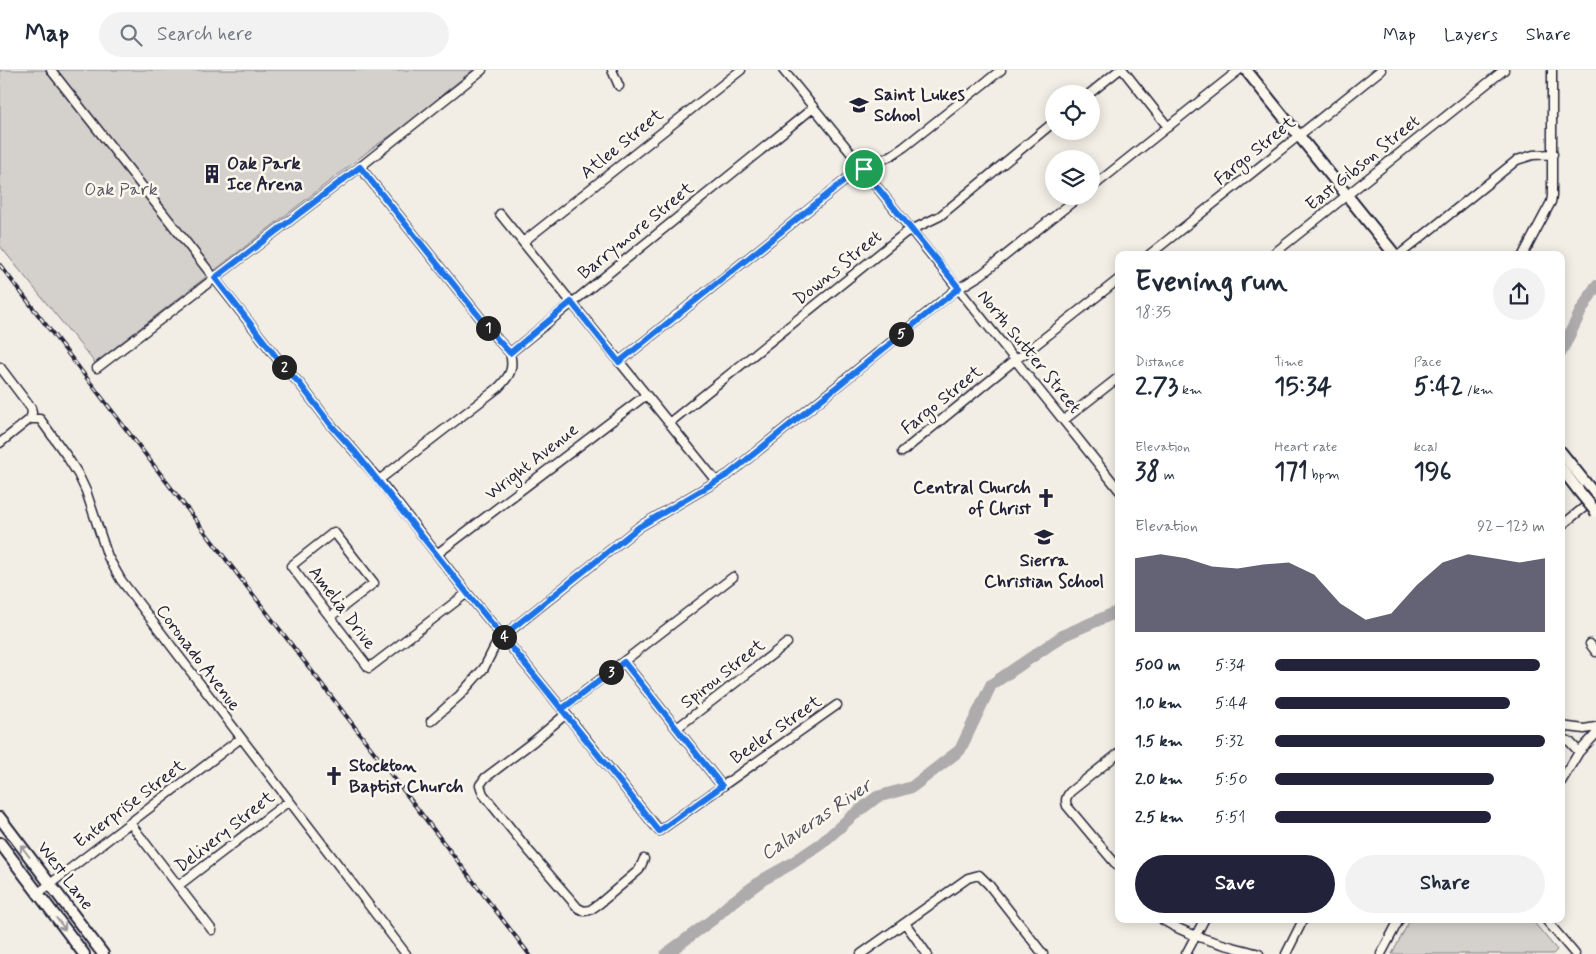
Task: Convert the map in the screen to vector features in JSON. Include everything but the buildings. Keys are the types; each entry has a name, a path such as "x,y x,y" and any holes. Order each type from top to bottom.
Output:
{"main road":[{"path":"1246,70 1394,251"},
{"path":"1565,459 1596,512"},
{"path":"1565,471 1575,477"},
{"path":"1582,486 1596,497"},
{"name":"West Lane","path":"0,818 103,954"},
{"name":"West Lane","path":"0,844 84,954"}],"street":[{"path":"51,70 331,425 378,480 467,593 564,711"},
{"path":"97,368 360,167 482,70"},
{"path":"612,70 619,86"},
{"name":"Atlee Street","path":"524,242 741,70"},
{"name":"North Sutter Street","path":"783,70 1115,482"},
{"path":"619,362 853,174 904,147 1001,70"},
{"path":"1100,86 1121,70 1168,126"},
{"path":"1100,181 1239,70"},
{"name":"Fargo Street","path":"1154,251 1381,70"},
{"name":"East Gibson Street","path":"1277,251 1504,70"},
{"path":"1525,251 1552,196 1552,70"},
{"name":"Barrymore Street","path":"510,353 813,108"},
{"name":"Downs Street","path":"669,423 905,233 940,216 1045,129"},
{"path":"1402,251 1517,160 1533,154 1553,154"},
{"path":"360,167 510,353 513,365 510,374 498,388 378,480"},
{"path":"431,721 460,695 484,668 495,646 503,636 639,527 716,481 745,461 959,288 982,274 1069,205"},
{"path":"500,214 716,481"},
{"name":"Fargo Street","path":"902,452 1115,282"},
{"path":"0,367 31,408 32,412 30,419 0,443"},
{"path":"1064,420 1115,380"},
{"name":"Wright Avenue","path":"437,554 646,396"},
{"name":"Coronado Avenue","path":"30,419 40,420 66,454 78,474 86,490 108,557 120,580 406,954"},
{"path":"1565,523 1596,497"},
{"name":"Amelia Drive","path":"330,617 374,584 334,532 291,566 330,617 369,668 467,593"},
{"path":"644,859 640,870 599,904 590,910 584,911 578,908 529,852 483,794 480,785 486,778 534,741 564,711 734,577"},
{"name":"Spirou Street","path":"677,728 787,643"},
{"path":"1590,644 1596,652"},
{"path":"624,662 722,786"},
{"name":"Beeler Street","path":"564,711 659,831 837,705"},
{"path":"1565,727 1584,729 1596,727"},
{"path":"1565,775 1578,752 1596,734"},
{"name":"Enterprise Street","path":"37,894 241,738"},
{"path":"1565,739 1570,742 1578,752"},
{"path":"1115,756 1070,792 1066,799 1067,806 1115,863"},
{"name":"Delivery Street","path":"178,886 289,801"},
{"path":"130,823 212,930"},
{"path":"862,954 968,878 978,875 989,885 1043,954"},
{"path":"1168,923 1195,936 1259,954"},
{"path":"1186,954 1202,923"},
{"path":"1286,954 1302,923"},
{"path":"1381,954 1397,923"},
{"path":"1548,923 1572,953"},
{"path":"905,924 927,954"}],"green space":[{"name":"Oak Park","path":"0,70 473,70 443,94 420,116 375,146 95,363 0,246"},
{"path":"1408,923 1534,923 1557,950 1553,954 1392,954"}],"waterway":[{"name":"Calaveras River","path":"1565,344 1596,286"},
{"name":"Calaveras River","path":"666,954 764,879 822,843 877,797 912,787 960,750 991,685 1064,635 1115,613"}],"railway":[{"path":"0,265 529,954"}],"place":[{"name":"Saint Lukes School","path":"859,105"},
{"name":"Oak Park Ice Arena","path":"212,174"},
{"name":"Central Church of Christ","path":"1046,498"},
{"name":"Sierra Christian School","path":"1044,537"},
{"name":"Stockton Baptist Church","path":"334,776"}],"route":[{"path":"864,169 853,174 619,362 571,302 510,353 504,348 360,167 215,278 284,367 300,384 331,425 378,480 467,593 562,709 624,662 677,728 722,786 659,831 562,709 533,672 503,636 639,527 663,511 729,474 959,288 864,169"}]}
